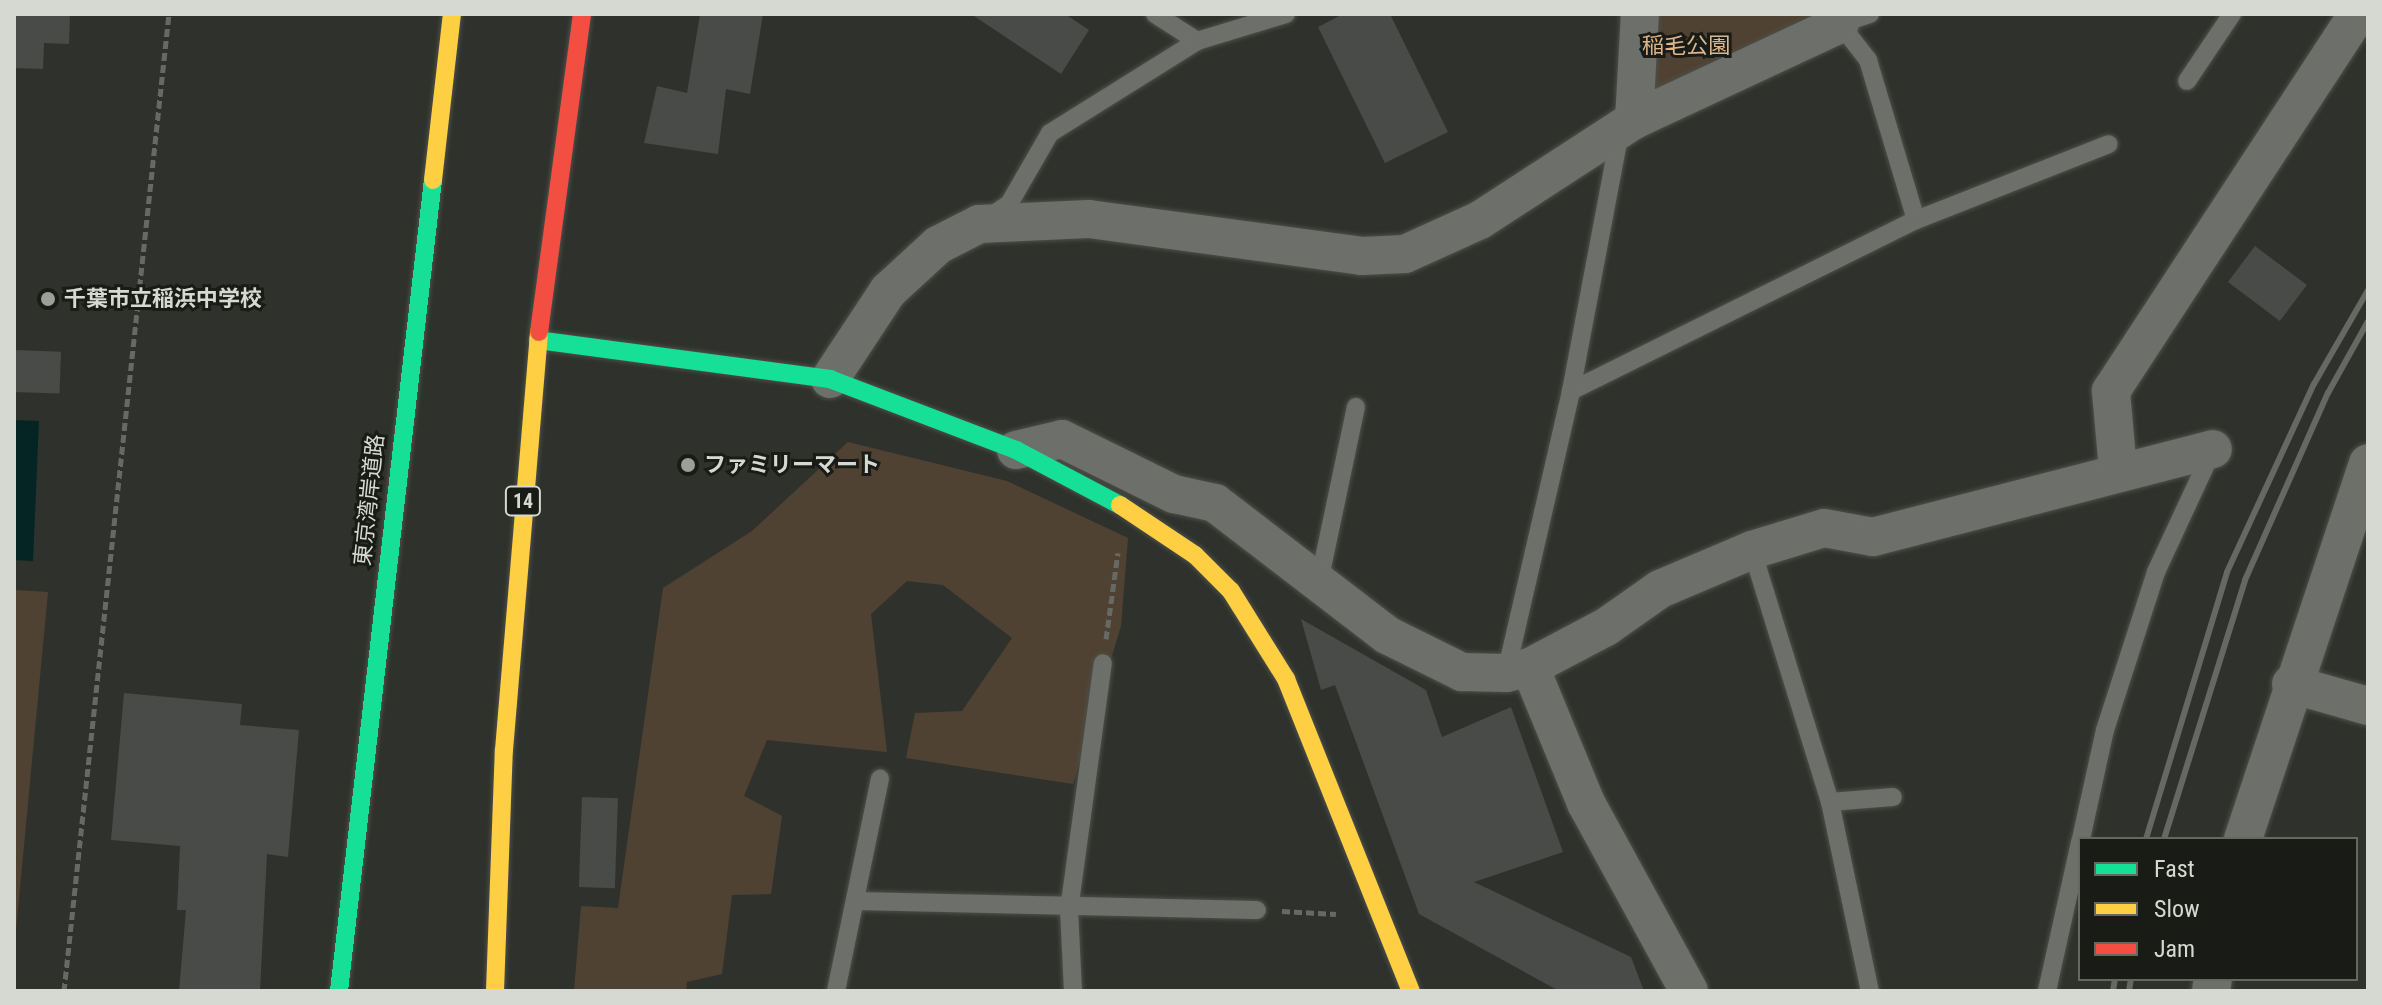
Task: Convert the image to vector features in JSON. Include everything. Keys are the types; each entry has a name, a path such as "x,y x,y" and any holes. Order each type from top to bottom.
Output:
{"main road":[{"name":"東京湾岸道路","path":"339,991 452,14"},
{"name":"14","path":"495,991 504,750 538,340 582,14"},
{"path":"538,340 830,379 964,425 1016,450 1125,508 1195,555 1264,636 1411,991"}],"street":[{"path":"1627,125 1640,14"},
{"path":"2118,470 2111,391 2358,14"},
{"path":"830,379 888,291 938,245 979,224 1089,219 1362,256 1405,254 1480,220 1627,125 1855,19"},
{"path":"1016,450 1062,439 1174,494 1215,503 1387,635 1462,672 1518,670 1606,627 1660,589 1752,550 1824,528 1873,537 2118,470 2213,449"},
{"path":"2244,837 2291,684 2368,463"},
{"path":"1518,670 1586,803 1689,991"},
{"path":"2291,684 2368,706"}],"lane":[{"path":"1155,14 1197,41"},
{"path":"979,224 1009,204 1050,133 1197,41 1286,14"},
{"path":"2187,81 2232,14"},
{"path":"1855,19 1916,220"},
{"path":"1518,670 1571,391 1627,125"},
{"path":"1571,391 1916,220 2109,144"},
{"path":"1319,582 1356,407"},
{"path":"2081,837 2105,730 2156,572 2213,449"},
{"path":"1752,550 1830,802 1870,991"},
{"path":"1073,991 1069,910 1103,663"},
{"path":"836,991 880,779"},
{"path":"1830,802 1893,797"},
{"path":"2047,991 2078,849"},
{"path":"855,901 1069,910 1257,910"}],"path":[{"path":"64,991 169,14"},
{"path":"1103,663 1125,508"},
{"path":"1257,910 1381,916"}],"green space":[{"name":"稲毛公園","path":"1652,14 1837,14 1647,95"},
{"path":"848,442 1007,481 1128,538 1121,626 1073,784 906,758 915,713 962,711 1012,638 943,585 907,581 871,614 887,752 767,740 744,796 782,816 771,894 732,895 722,974 687,982 686,991 574,991 581,906 618,908 663,588 752,531"},
{"path":"14,590 48,592 14,951"}],"water":[{"path":"14,420 39,421 33,561 14,560"}],"building":[{"path":"14,14 70,14 69,44 44,43 43,69 14,68"},
{"path":"700,14 763,14 750,94 726,89 718,154 644,143 657,86 687,93"},
{"path":"971,14 1065,14 1089,30 1061,74"},
{"path":"1343,14 1390,14 1448,132 1385,163 1318,27"},
{"path":"2255,246 2307,285 2280,321 2228,282"},
{"path":"14,350 61,352 60,394 14,392"},
{"path":"1301,619 1426,690 1442,737 1511,707 1563,852 1474,882 1631,957 1644,991 1559,991 1419,914 1335,685 1321,690"},
{"path":"124,693 242,704 240,725 299,730 288,857 267,854 260,991 179,991 186,910 177,910 180,846 111,840"},
{"path":"582,797 618,798 615,888 579,887"}],"railway":[{"path":"2147,837 2227,572 2314,384 2368,290"},
{"path":"2165,837 2245,580 2328,393 2368,321"},
{"path":"2113,991 2115,981"},
{"path":"2129,991 2131,981"}],"traffic: fast":[{"path":"339,991 433,180"},
{"path":"538,340 830,379 1016,450 1120,505"}],"traffic: slow":[{"path":"433,180 452,14"},
{"path":"495,991 504,750 539,332"},
{"path":"1120,505 1195,555 1231,591 1286,679 1411,991"}],"traffic: jam":[{"path":"539,332 582,14"}],"place":[{"name":"千葉市立稲浜中学校","path":"48,299"},
{"name":"ファミリーマート","path":"688,465"}]}
